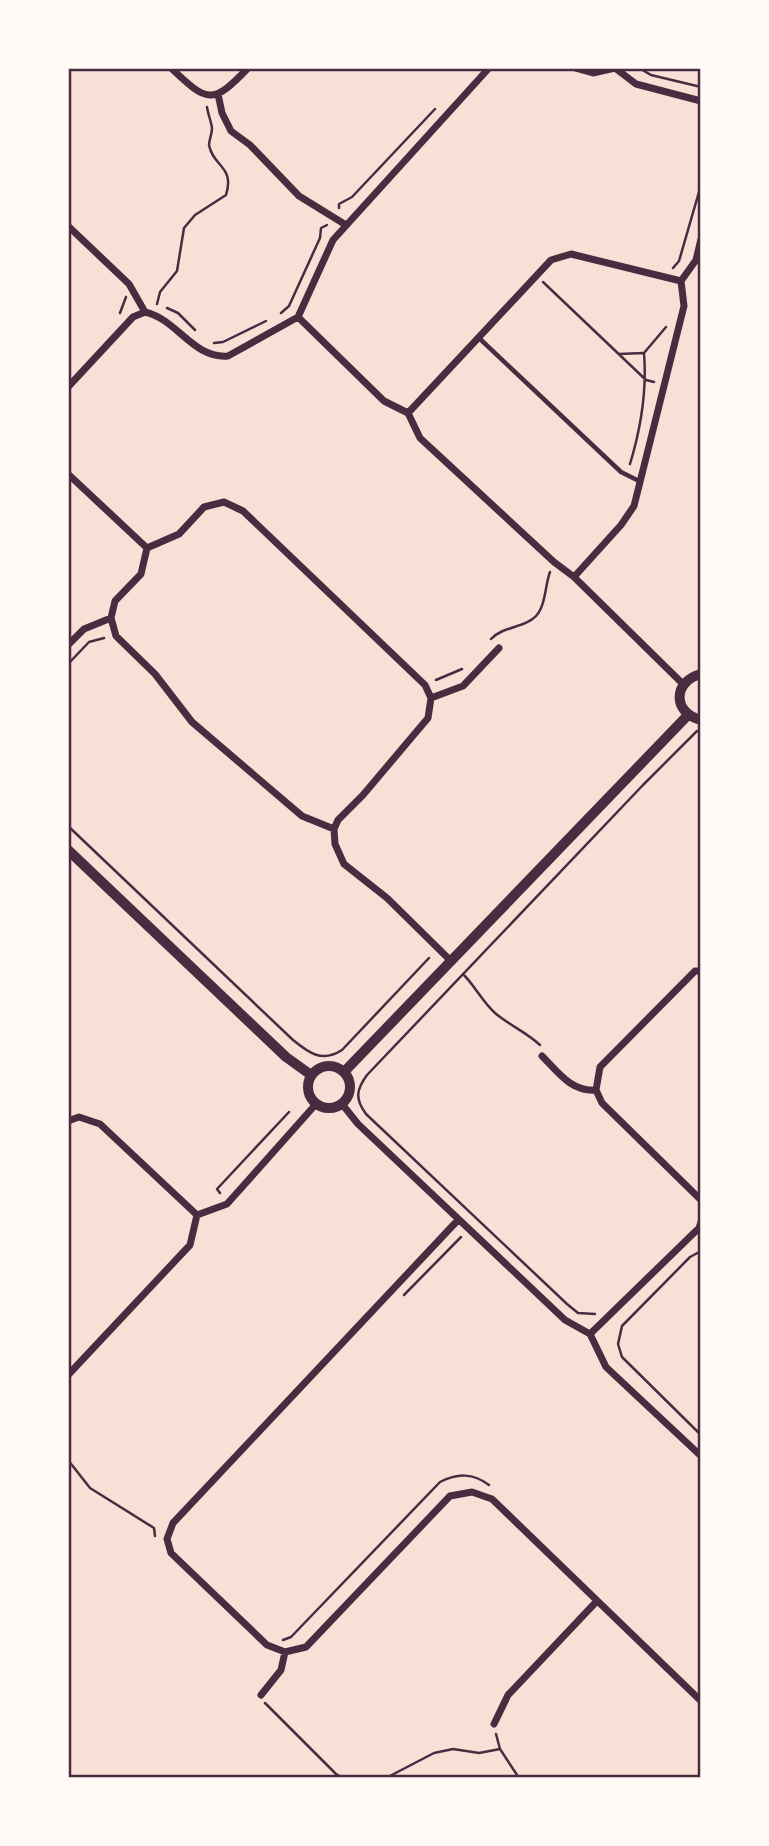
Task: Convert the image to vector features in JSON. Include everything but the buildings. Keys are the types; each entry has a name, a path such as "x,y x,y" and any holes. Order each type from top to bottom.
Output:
{"street":[{"path":"171,68 196,92 204,94 218,94 232,85 248,68"},
{"path":"68,387 133,317 145,312 157,315 203,352 215,357 228,356 298,317 333,240 489,68"},
{"path":"575,68 593,73 615,68 636,84 701,101"},
{"path":"218,94 222,113 231,131 250,145 299,196 346,225"},
{"path":"68,226 129,284 145,312"},
{"path":"574,577 621,525 634,506 684,306 681,281 696,260 701,239"},
{"path":"408,413 551,260 571,254 681,281"},
{"path":"298,317 384,401 408,413 420,438 554,562 574,577 683,684"},
{"path":"68,474 147,548"},
{"path":"147,548 179,534 204,507 224,502 243,511 425,685 430,698 428,718 363,795 344,812 334,829 335,844 344,864 387,898 452,961"},
{"path":"147,548 141,574 115,601 111,618 116,636 155,674 192,722 302,816 334,829"},
{"path":"68,645 84,629 111,618"},
{"path":"430,698 463,686 499,648"},
{"path":"701,674 689,678 683,684 679,695 688,715 701,720"},
{"path":"344,1072 688,715"},
{"path":"68,850 286,1057 311,1075"},
{"path":"701,971 695,971 600,1068 596,1090 602,1103 701,1200"},
{"path":"545,1054 573,1087 585,1091 596,1090"},
{"path":"330,1066 344,1072 350,1087 347,1098 342,1104 330,1108 316,1104 307,1091 311,1075 330,1066"},
{"path":"197,1215 227,1204 316,1104"},
{"path":"342,1104 358,1124 565,1320 590,1334 606,1367 701,1456"},
{"path":"68,1121 79,1117 100,1124 197,1215"},
{"path":"68,1375 190,1245 197,1215"},
{"path":"458,1220 173,1523 167,1539 171,1553 267,1644 285,1652 306,1647 450,1496 472,1492 492,1499 701,1701"},
{"path":"590,1334 699,1228 701,1222"},
{"path":"494,1724 508,1695 596,1602"},
{"path":"261,1695 281,1670 285,1652"}],"lane":[{"path":"479,338 621,472 640,482"}],"path":[{"path":"639,68 651,75 701,87"},
{"path":"203,337 178,313 158,304 160,292 177,271 184,228 195,215 226,195 229,184 226,170 209,145 212,128 204,94"},
{"path":"339,208 339,204 352,197 438,106"},
{"path":"666,278 679,261 701,185"},
{"path":"278,315 289,306 320,238 321,228 326,227 332,217"},
{"path":"536,276 646,380 664,384"},
{"path":"629,468 643,405 646,380 644,353 666,328 669,318"},
{"path":"214,343 267,320"},
{"path":"619,354 644,353"},
{"path":"488,642 496,633 536,617 554,562"},
{"path":"68,664 89,642 116,636"},
{"path":"425,685 463,669"},
{"path":"604,1311 593,1315 578,1313 366,1114 357,1096 358,1088 367,1075 669,757 688,738 701,731"},
{"path":"68,826 293,1040 318,1057 334,1055 342,1050 429,958"},
{"path":"463,974 483,1002 529,1035 545,1054"},
{"path":"220,1193 217,1189 289,1112"},
{"path":"471,1227 478,1220"},
{"path":"400,1300 465,1233"},
{"path":"701,1251 690,1257 622,1326 618,1345 622,1357 701,1435"},
{"path":"618,1313 626,1322"},
{"path":"68,1460 90,1488 155,1528 155,1538"},
{"path":"274,1641 291,1637 440,1482 463,1474 480,1478 490,1486"},
{"path":"261,1695 267,1707 343,1778"},
{"path":"494,1724 499,1749 519,1778"},
{"path":"386,1778 434,1754 453,1749 479,1753 499,1749"}]}
